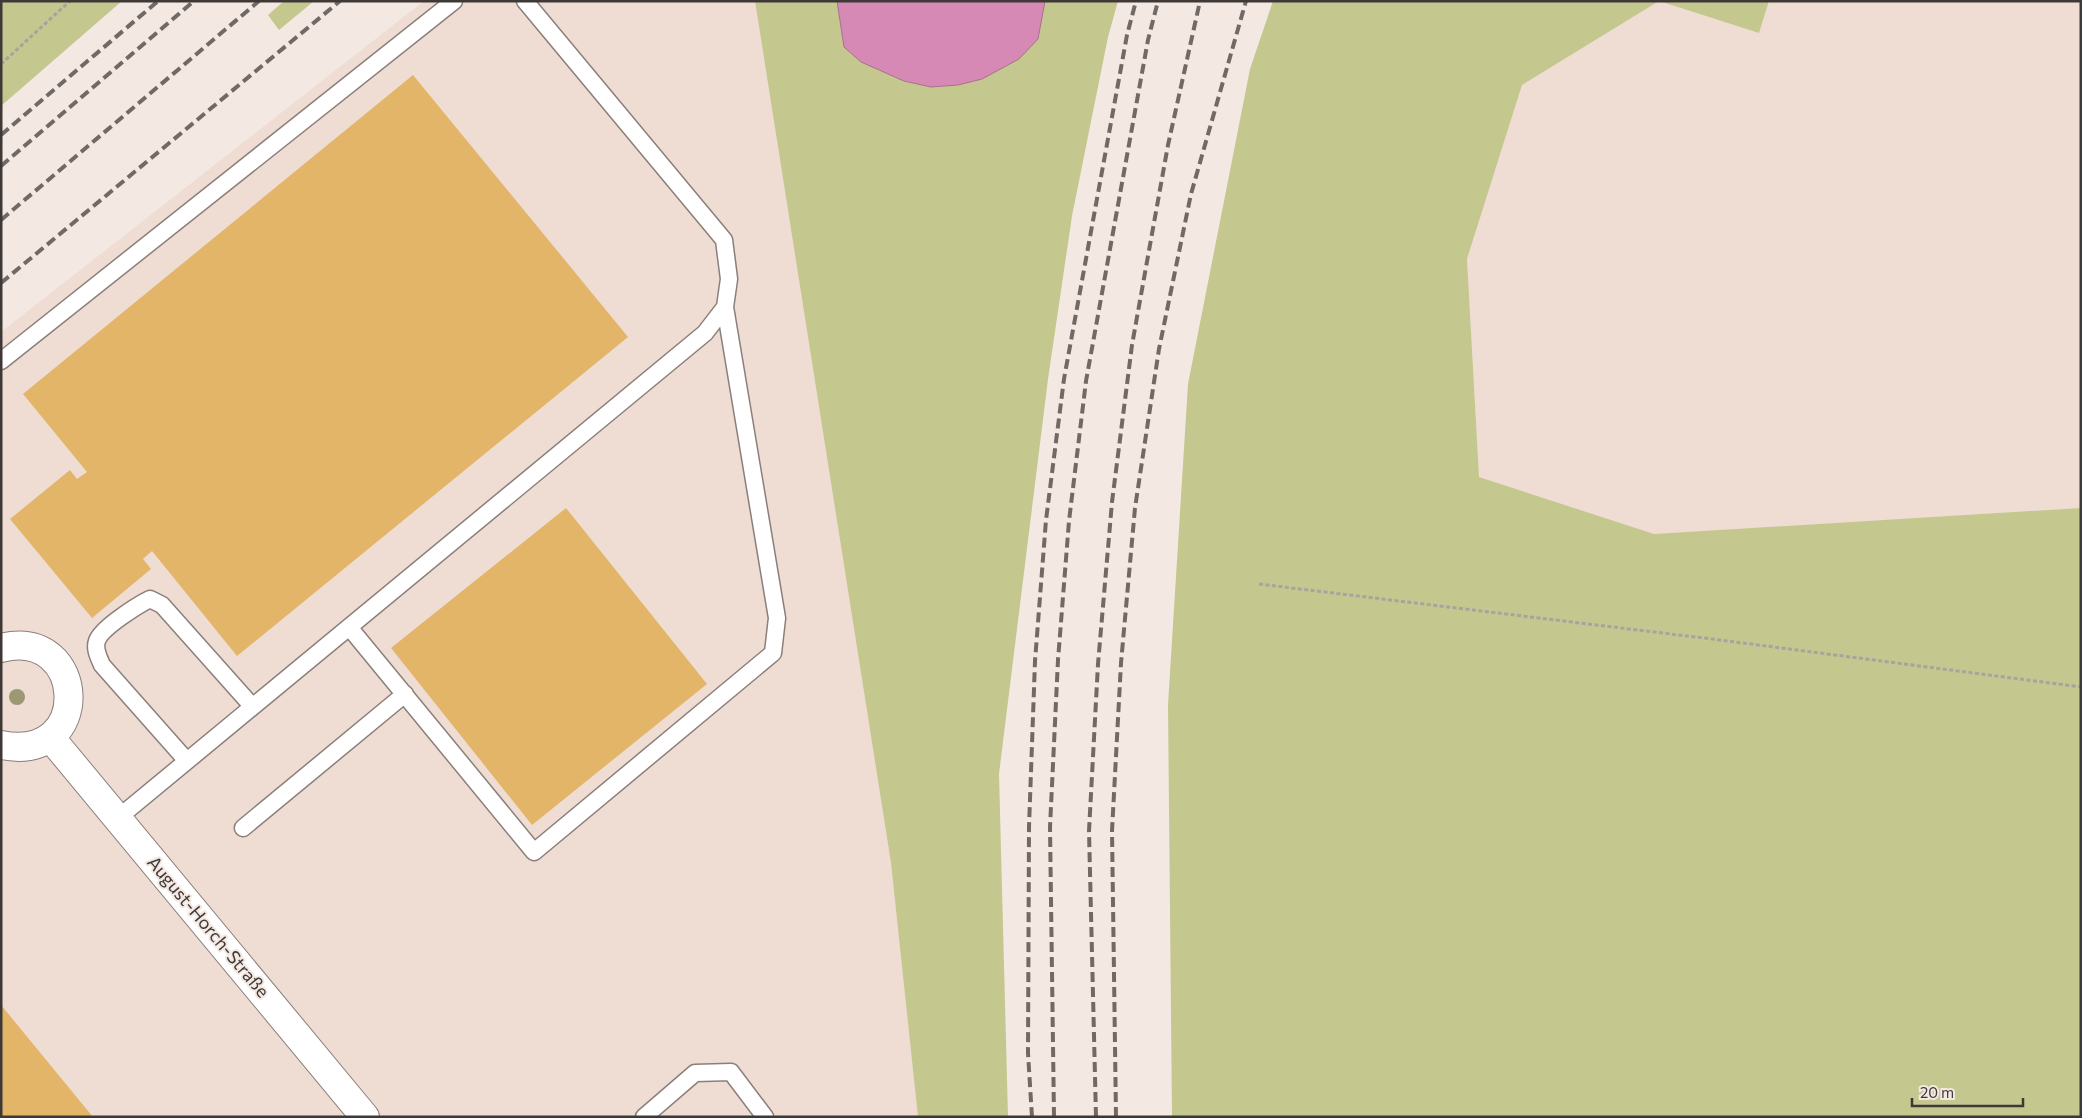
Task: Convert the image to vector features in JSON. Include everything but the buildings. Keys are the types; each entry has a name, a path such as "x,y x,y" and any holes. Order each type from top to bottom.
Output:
{"street":[{"path":"1,648 14,645 30,647 45,653 58,664 66,678 70,694 68,710 61,725 50,737 35,746 17,748 1,745"},
{"name":"August-Horch-Straße","path":"50,737 365,1117"}],"lane":[{"path":"1,361 454,1"},
{"path":"349,627 534,852 773,653 777,618 725,307 729,278 724,240 525,1"},
{"path":"118,818 705,333 725,307"},
{"path":"187,761 102,665 97,652 96,641 132,608 150,599 162,605 252,706"},
{"path":"243,828 405,694"},
{"path":"644,1117 695,1073 731,1072 765,1117"}],"path":[{"path":"1,64 70,1"},
{"path":"1258,584 1710,639 2081,687"}],"shaded area":[{"path":"424,1 755,1 891,863 918,1117 1,1117 1,332"},
{"path":"837,1 1045,1 1038,39 1019,59 982,79 958,85 931,87 904,81 861,62 844,47"},
{"path":"1659,1 1759,33 1769,1 2081,1 2081,508 1654,534 1479,477 1467,259 1522,85"}],"green space":[{"path":"1,1 122,1 1,106"},
{"path":"284,1 314,1 279,30 268,15"},
{"path":"755,1 1118,1 1108,37 1072,216 1048,379 999,774 1008,1117 918,1117 891,863"},
{"path":"1273,1 1659,1 1522,85 1467,259 1479,477 1654,534 2081,508 2081,1117 1172,1117 1168,705 1188,384 1250,69"},
{"path":"1659,1 1769,1 1759,33"}],"railway":[{"path":"1,135 158,1"},
{"path":"1,166 194,1"},
{"path":"1,220 259,1"},
{"path":"1,283 340,1"},
{"path":"1032,1117 1028,1053 1029,827 1035,661 1046,520 1064,379 1127,35 1136,1"},
{"path":"1054,1117 1050,827 1058,660 1069,521 1086,381 1148,40 1158,1"},
{"path":"1096,1117 1089,831 1098,664 1112,502 1132,345 1168,145 1200,1"},
{"path":"1116,1117 1112,831 1121,663 1135,508 1159,349 1191,194 1246,1"}]}
